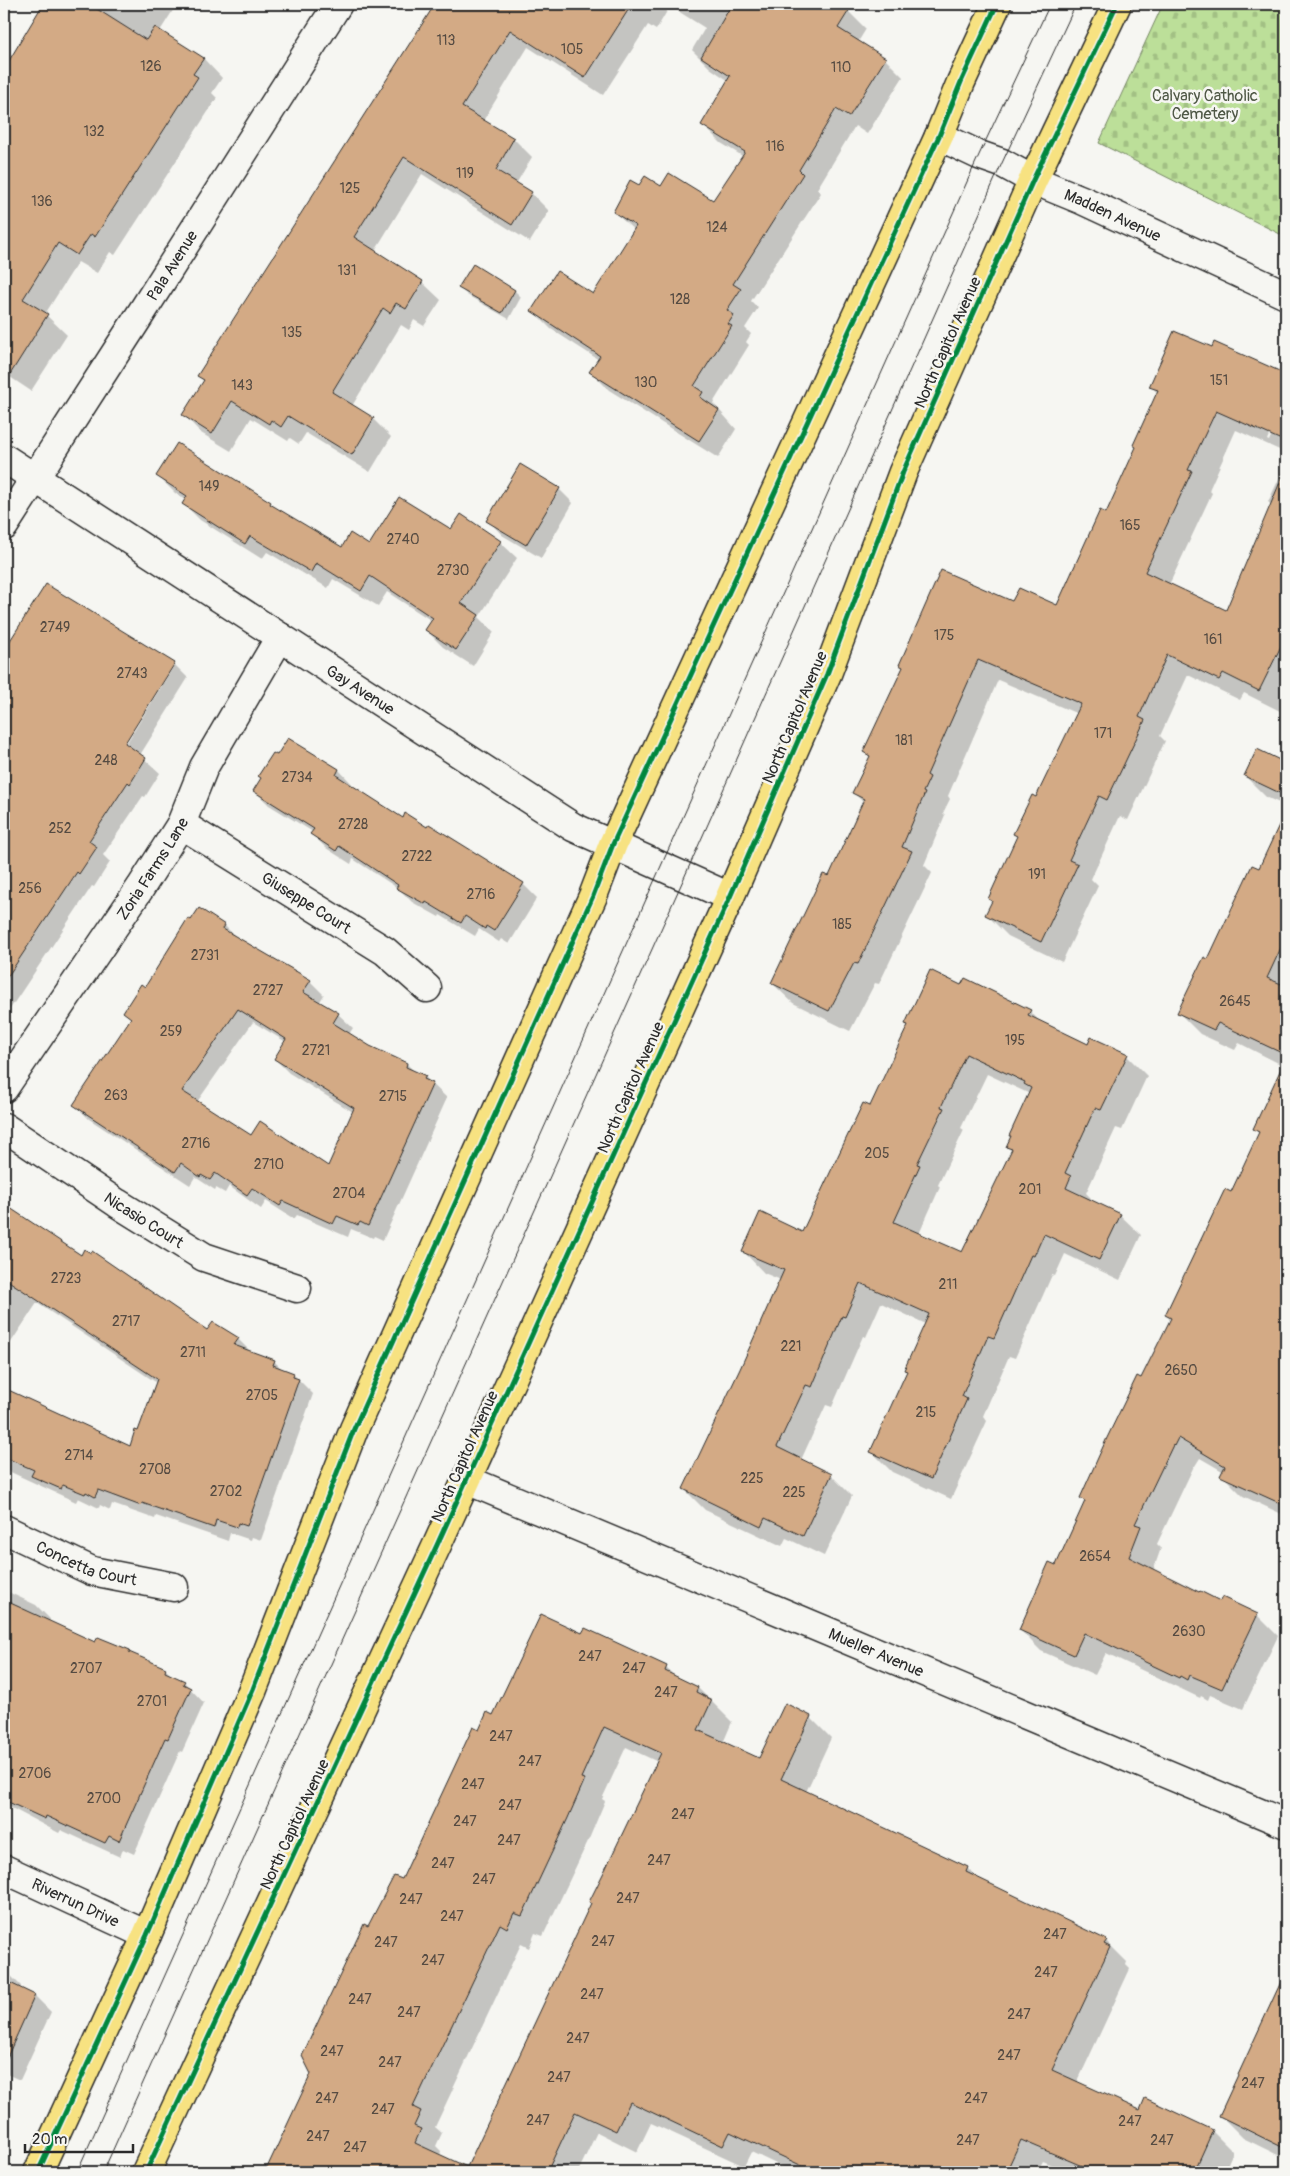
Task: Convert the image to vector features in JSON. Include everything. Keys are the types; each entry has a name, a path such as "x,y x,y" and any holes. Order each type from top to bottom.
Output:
{"main road":[{"path":"38,2172 147,1935 253,1689 354,1429 589,905 613,844 939,136 961,82 997,4"},
{"name":"North Capitol Avenue","path":"146,2172 467,1480 730,897 826,674 903,472 1033,180 1117,4"}],"street":[{"name":"Pala Avenue","path":"4,526 338,4"},
{"name":"Madden Avenue","path":"939,136 979,155 1002,162 1033,180 1082,200 1286,295"},
{"name":"Gay Avenue","path":"4,458 573,827 730,897"},
{"name":"Zoria Farms Lane","path":"4,1088 141,887 181,824 204,767 280,637"},
{"name":"Giuseppe Court","path":"181,824 385,950 427,988"},
{"name":"Nicasio Court","path":"4,1127 117,1203 204,1257 296,1288"},
{"name":"Mueller Avenue","path":"467,1480 1286,1824"},
{"name":"Concetta Court","path":"4,1529 92,1571 174,1587"},
{"name":"Riverrun Drive","path":"4,1869 147,1935"}],"green space":[{"name":"Calvary Catholic Cemetery","path":"1163,4 1286,4 1286,237 1099,143"}],"building":[{"path":"43,4 89,4 146,40 155,27 204,58 193,74 198,77 95,237 91,234 77,255 58,243 23,299 48,314 4,384 4,69"},
{"path":"435,4 632,4 585,78 510,30 462,107 514,138 496,170 532,192 512,225 404,157 354,237 423,281 406,309 396,303 390,313 383,308 332,392 374,418 352,455 288,416 281,427 271,420 269,424 232,401 212,434 182,415 204,380 197,376"},
{"path":"732,4 853,4 838,28 886,58 849,117 836,109 799,170 803,174 733,284 741,289 727,310 734,315 728,324 732,326 694,386 703,392 700,397 719,410 699,441 589,372 600,356 531,311 557,271 593,294 636,226 613,212 630,180 639,185 645,176 661,186 669,173 713,200 745,152 701,125 730,76 701,57"},
{"path":"473,264 515,290 502,313 458,288"},
{"path":"1174,331 1212,347 1214,342 1286,374 1286,442 1216,411 1188,470 1192,471 1145,572 1226,610 1286,468 1286,636 1259,691 1223,673 1219,680 1167,655 1139,717 1145,720 1107,800 1099,796 1069,860 1078,864 1041,942 985,915 992,901 988,899 1017,836 1013,834 1032,795 1036,797 1081,704 978,660 927,775 930,777 923,792 925,793 902,847 912,851 858,964 854,963 829,1011 771,983 823,874 829,876 864,799 852,793 870,756 863,752 903,667 899,665 941,570 1012,601 1019,588 1057,605 1100,510 1106,513 1136,447 1133,445 1158,390 1149,387"},
{"path":"177,443 271,502 270,504 342,547 350,533 369,545 399,497 451,529 461,514 501,541 461,603 479,615 456,650 425,630 433,618 370,576 361,591 316,563 311,572 250,536 245,544 182,504 187,496 156,476"},
{"path":"520,464 560,488 526,545 486,521"},
{"path":"46,584 175,663 125,743 146,758 130,784 128,782 89,841 97,847 79,874 77,872 4,982 4,650"},
{"path":"288,738 339,769 336,775 403,818 405,813 427,827 429,824 524,883 494,931 486,926 485,929 465,916 461,923 426,902 425,904 396,888 398,885 339,846 336,851 310,834 314,829 253,791 261,778 258,776 273,753 277,755"},
{"path":"1257,749 1286,763 1286,796 1244,776"},
{"path":"1286,810 1286,937 1267,978 1286,986 1286,1055 1218,1023 1214,1030 1177,1013 1204,957 1208,959 1252,865 1259,868"},
{"path":"199,908 225,925 223,929 311,980 303,992 339,1013 333,1023 370,1046 407,1063 406,1067 426,1076 424,1079 433,1083 368,1226 360,1222 358,1225 337,1216 333,1224 283,1201 280,1206 252,1188 247,1195 215,1173 210,1180 201,1175 200,1177 181,1163 175,1172 73,1105 131,1018 123,1012 141,984 145,987 188,918 191,920","holes":["238,1009 286,1039 274,1059 354,1108 328,1166 260,1121 251,1135 182,1091"]},
{"path":"930,970 961,985 965,978 1031,1010 1028,1015 1088,1044 1091,1037 1128,1054 1101,1110 1095,1108 1065,1173 1071,1176 1066,1188 1121,1214 1099,1260 1044,1234 1034,1256 1031,1255 994,1338 988,1336 962,1396 967,1399 931,1479 870,1452 907,1371 904,1370 929,1314 860,1283 845,1317 842,1316 812,1387 806,1385 777,1447 832,1474 803,1536 765,1518 761,1527 683,1489 740,1369 784,1270 742,1252 760,1212 802,1232 863,1103 870,1106 908,1025 905,1024","holes":["966,1054 1025,1082 1024,1084 1031,1088 1009,1136 1011,1136 1006,1147 1012,1149 962,1252 894,1222 920,1165 917,1164 944,1108 941,1107"]},
{"path":"1286,1058 1286,1506 1220,1476 1225,1466 1178,1438 1135,1524 1141,1526 1129,1557 1199,1592 1220,1601 1222,1597 1258,1614 1222,1689 1189,1675 1187,1680 1180,1676 1179,1678 1084,1633 1074,1655 1019,1630 1049,1562 1056,1565 1085,1501 1080,1498 1106,1440 1137,1376 1141,1378 1171,1318 1165,1315 1225,1189 1231,1192 1259,1132 1253,1129"},
{"path":"4,1204 81,1255 84,1249 91,1253 92,1251 207,1330 213,1322 239,1338 234,1345 275,1360 273,1365 294,1373 293,1377 299,1379 247,1526 238,1523 237,1527 216,1520 214,1528 142,1503 141,1506 98,1490 95,1497 86,1492 85,1494 63,1485 61,1489 31,1476 34,1470 4,1457 4,1388 130,1446 135,1430 138,1431 157,1379 4,1278"},
{"path":"4,1600 95,1642 98,1637 130,1650 129,1652 166,1668 165,1672 185,1681 183,1684 191,1688 168,1739 165,1738 119,1841 109,1836 105,1843 46,1816 45,1819 4,1800"},
{"path":"541,1614 582,1633 585,1628 667,1666 665,1671 698,1687 696,1692 712,1700 698,1730 759,1758 785,1703 811,1716 781,1779 968,1867 966,1872 1107,1940 1104,1944 1110,1947 1052,2070 1140,2110 1145,2098 1213,2130 1194,2172 1096,2172 1021,2140 1006,2172 815,2172 730,2132 723,2146 630,2102 616,2131 575,2112 547,2172 265,2172 311,2074 302,2056 364,1924 368,1926 394,1876 402,1879 473,1727 479,1730 487,1712 493,1715","holes":["604,1727 661,1753 589,1902 591,1903 467,2167 415,2143 421,2129 414,2126 421,2111 413,2107 500,1924 507,1928 514,1913 522,1916 585,1779 581,1778"]},
{"path":"1286,1971 1286,2149 1219,2116"},
{"path":"4,1980 35,1995 4,2064"}],"tram line":[{"path":"77,2172 979,155 1050,4"},
{"path":"103,2172 684,878 1002,163 1076,4"}],"cycle path":[{"path":"38,2172 147,1935 253,1689 354,1429 593,896 613,844 939,136 961,82 997,4"},
{"path":"146,2172 437,1545 730,897 827,674 903,472 1033,180 1117,4"}]}
